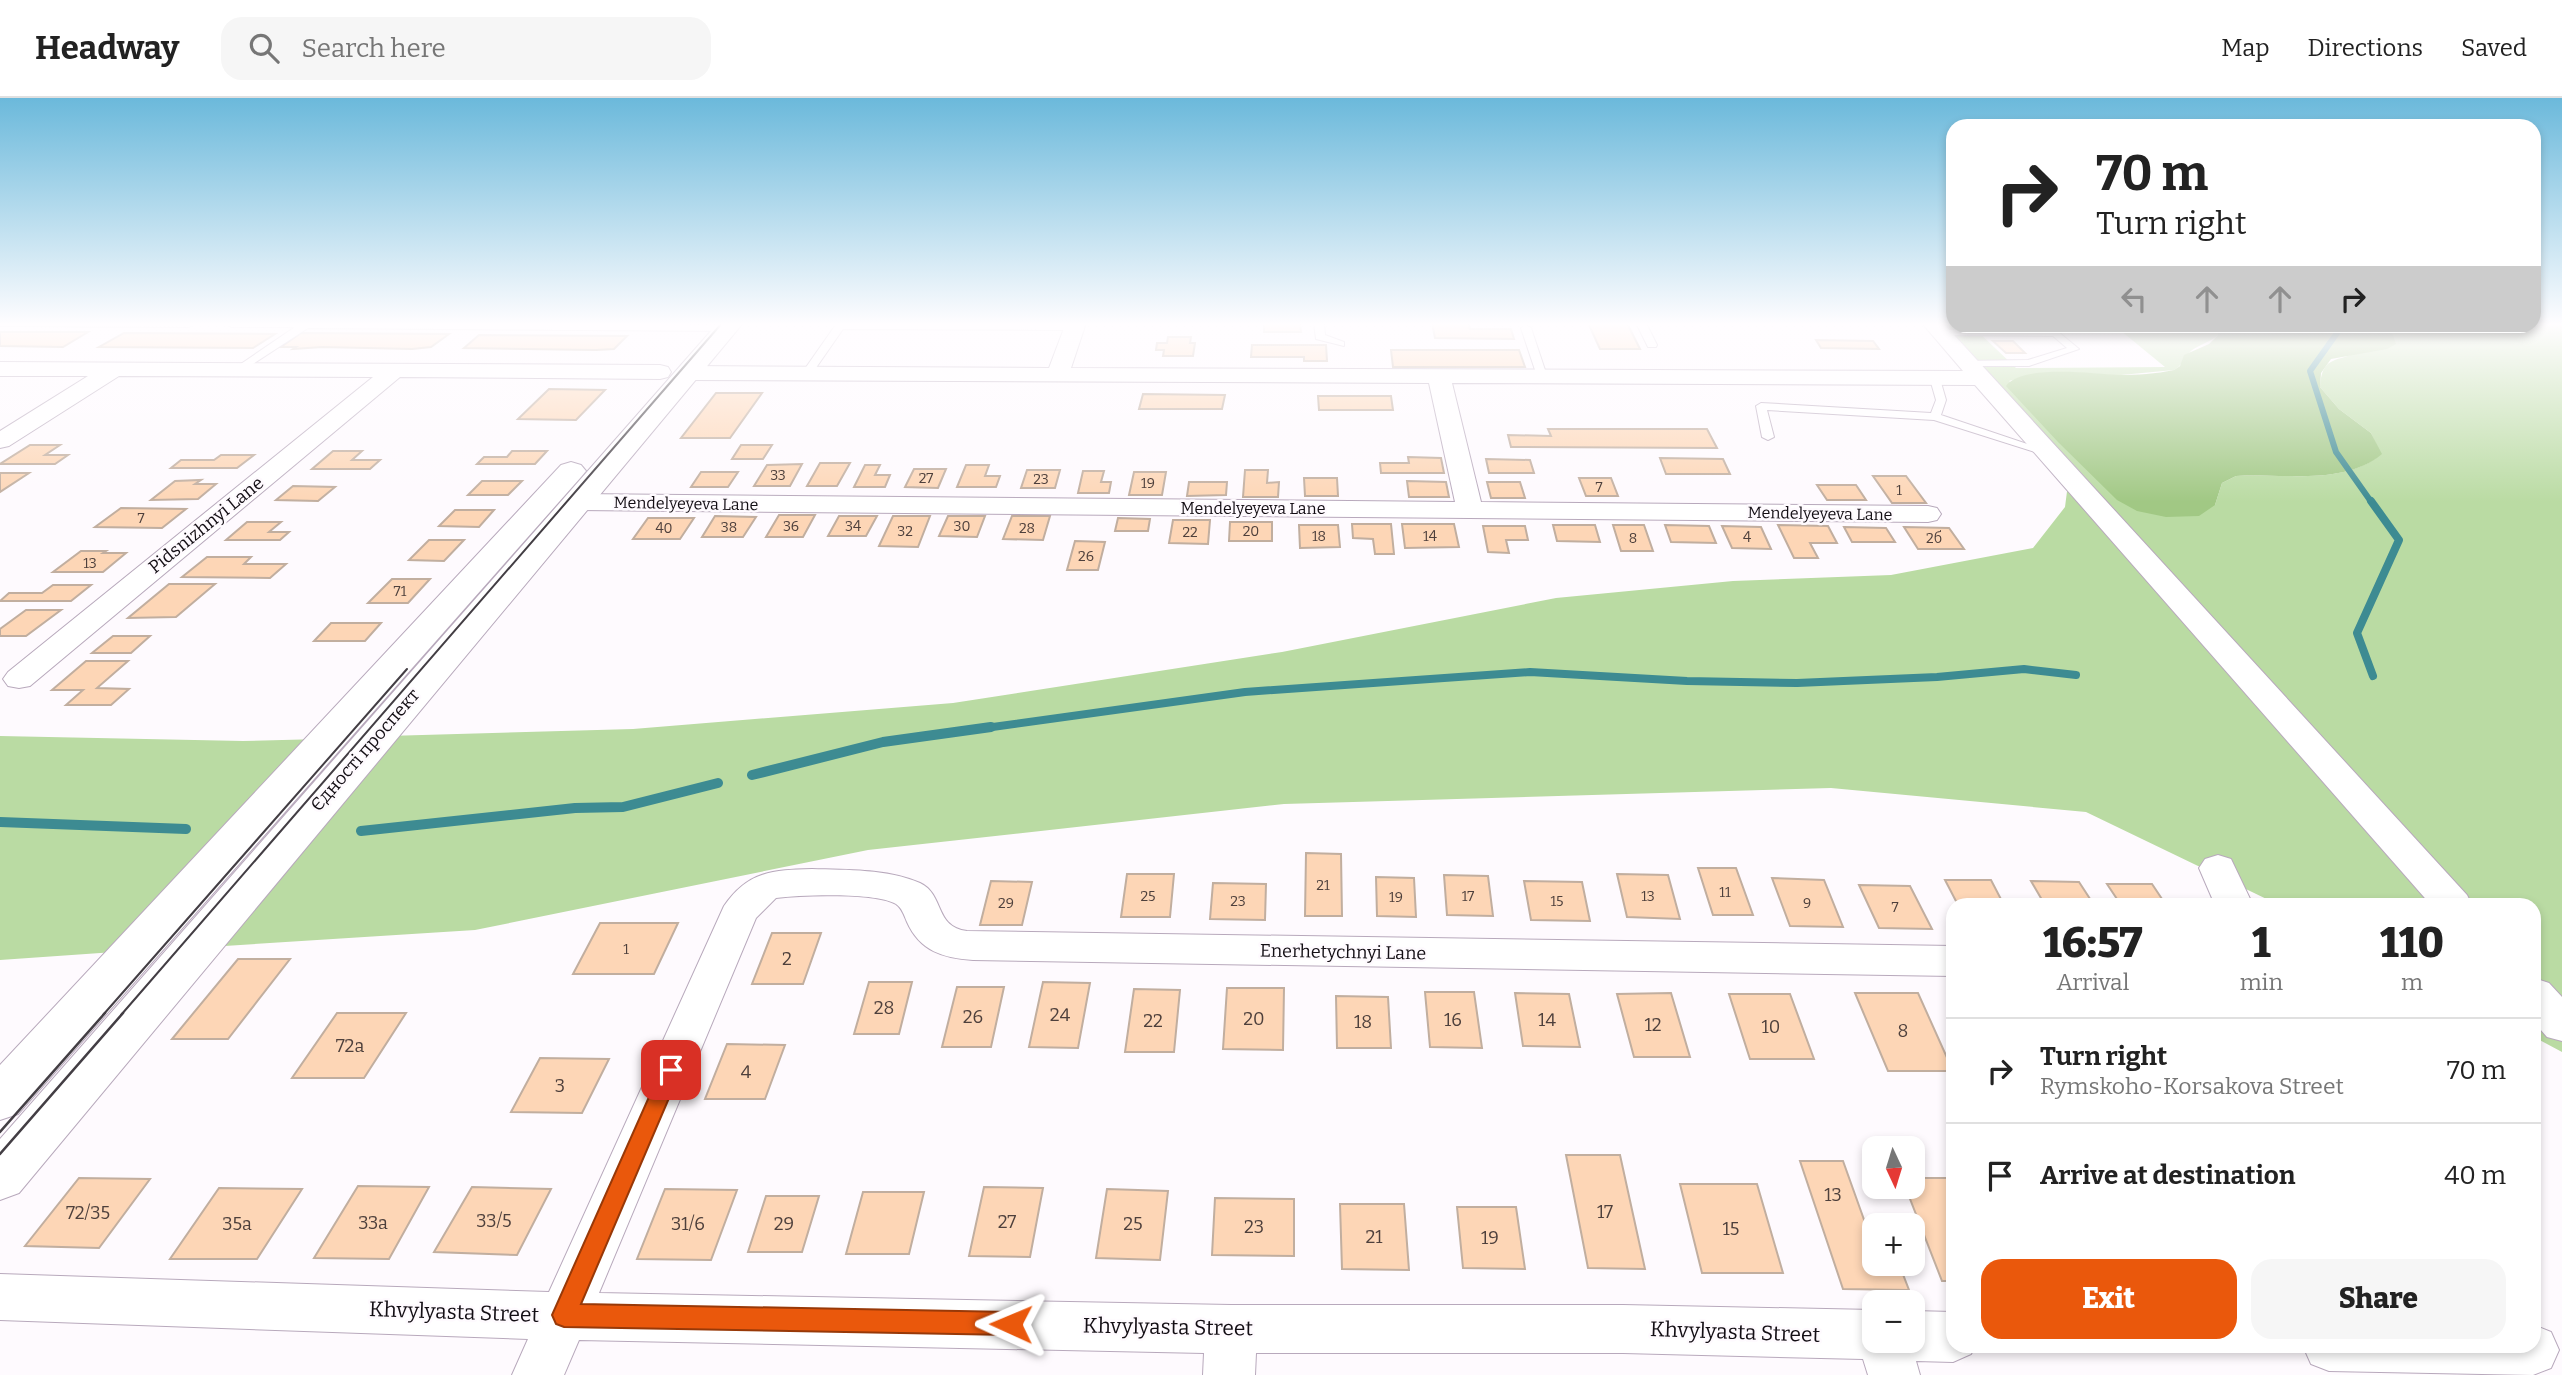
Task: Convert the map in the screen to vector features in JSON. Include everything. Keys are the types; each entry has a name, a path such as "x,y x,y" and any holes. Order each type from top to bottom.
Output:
{"main road":[{"name":"Єдності проспект","path":"0,1099 664,383"},
{"name":"Єдності проспект","path":"0,1177 577,502 666,383"}],"street":[{"path":"0,441 93,383"},
{"name":"Pidsnizhnyi Lane","path":"19,679 380,383"},
{"path":"1441,383 1470,510"},
{"path":"1986,383 2447,898"},
{"name":"Mendelyeyeva Lane","path":"577,502 1928,514"},
{"path":"2218,868 2231,898"},
{"name":"Enerhetychnyi Lane","path":"564,1315 729,937 746,904 761,889 789,882 892,889 908,894 916,900 933,933 950,943 979,946 1946,961"},
{"path":"2541,1002 2562,1025"},
{"name":"Khvylyasta Street","path":"0,1297 564,1315 1230,1352 1623,1329 1862,1335"},
{"path":"538,1375 564,1315"},
{"path":"1925,1336 1946,1337"},
{"path":"1887,1353 1895,1375"},
{"path":"2494,1353 2541,1355"}],"lane":[{"path":"1936,383 1941,400 1936,416"},
{"path":"1768,438 1761,405 1936,416 2050,453"}],"green space":[{"path":"1990,383 2012,383 2215,505 2222,483 2236,476 2331,474 2349,471 2381,454 2371,433 2339,409 2320,387 2320,383 2562,383 2562,1052 2541,1041 2541,898 2264,898 2086,812 1831,788 1284,804 868,850 475,930 209,947 387,736 633,729 953,703 1282,652 1556,598 1733,581 1891,575 2033,548 2065,507 2069,476"},
{"path":"2010,383 2320,383 2320,387 2339,409 2371,433 2382,454 2350,471 2331,474 2236,476 2222,483 2215,505 2199,516 2166,517 2137,511 2117,500 2006,386"},
{"path":"0,736 243,741 321,739 129,951 0,960"}],"building":[{"path":"549,389 605,390 576,420 518,419"},
{"path":"716,393 762,393 730,438 681,438"},
{"path":"1143,394 1225,395 1222,409 1139,409"},
{"path":"1318,396 1391,396 1393,410 1319,410"},
{"path":"1548,429 1707,429 1717,448 1511,447 1508,435 1551,436"},
{"path":"30,445 60,445 45,455 68,455 55,464 0,464"},
{"path":"741,445 772,445 763,459 732,459"},
{"path":"333,451 362,451 352,460 380,460 370,469 312,469"},
{"path":"512,451 547,451 535,464 477,464 484,457 507,457"},
{"path":"221,455 254,455 237,468 171,468 181,460 214,460"},
{"path":"1408,457 1441,458 1444,473 1381,473 1380,463 1409,463"},
{"path":"1660,458 1723,459 1730,474 1666,474"},
{"path":"1486,459 1530,460 1534,473 1489,473"},
{"path":"820,463 850,463 837,486 807,486"},
{"path":"802,464 790,486 754,486 767,465"},
{"path":"865,465 880,465 875,475 890,475 885,487 854,487"},
{"path":"966,465 989,465 985,476 1000,476 996,487 957,487"},
{"path":"914,469 946,469 938,488 905,487"},
{"path":"1027,470 1060,470 1055,488 1021,488"},
{"path":"1245,470 1268,470 1267,483 1279,482 1278,497 1243,497"},
{"path":"1083,471 1104,471 1101,482 1111,482 1109,493 1078,493"},
{"path":"701,472 738,472 728,487 691,487"},
{"path":"1134,472 1166,472 1162,495 1129,495"},
{"path":"0,473 29,473 0,492"},
{"path":"1873,476 1906,476 1926,503 1892,503"},
{"path":"1304,478 1337,478 1338,496 1305,496"},
{"path":"1579,478 1611,478 1618,496 1586,496"},
{"path":"201,480 195,484 216,484 198,499 151,500 175,481"},
{"path":"482,481 522,481 508,495 468,495"},
{"path":"1407,481 1446,482 1449,497 1409,497"},
{"path":"1189,482 1227,482 1226,495 1187,496"},
{"path":"1487,482 1520,482 1525,498 1491,498"},
{"path":"1817,485 1856,485 1866,500 1827,500"},
{"path":"293,486 335,487 318,501 276,500"},
{"path":"121,508 186,509 162,528 95,527"},
{"path":"455,510 494,510 479,527 439,526"},
{"path":"779,515 815,515 803,537 766,537"},
{"path":"715,516 756,517 743,537 702,537"},
{"path":"839,516 877,516 866,536 828,536"},
{"path":"893,516 930,516 918,547 879,546"},
{"path":"948,516 985,516 977,537 939,536"},
{"path":"1012,516 1050,516 1043,540 1003,539"},
{"path":"648,518 694,518 680,539 633,539"},
{"path":"1118,518 1150,519 1148,531 1115,531"},
{"path":"1173,520 1210,520 1208,544 1169,543"},
{"path":"247,522 281,522 269,532 289,532 280,540 226,540"},
{"path":"1230,522 1272,522 1272,541 1229,541"},
{"path":"1352,524 1391,524 1394,554 1375,554 1373,539 1353,538"},
{"path":"1402,524 1454,524 1459,547 1405,548"},
{"path":"1299,525 1338,525 1340,547 1300,548"},
{"path":"1553,525 1595,525 1600,542 1557,541"},
{"path":"1613,525 1644,525 1653,551 1621,551"},
{"path":"1665,525 1709,526 1716,543 1671,542"},
{"path":"1778,525 1828,526 1837,543 1810,543 1818,558 1794,558"},
{"path":"1483,526 1525,526 1528,540 1506,540 1509,553 1488,552"},
{"path":"1722,526 1761,527 1771,549 1732,548"},
{"path":"1844,527 1886,528 1895,542 1852,542"},
{"path":"1904,527 1949,528 1964,549 1918,549"},
{"path":"429,540 464,540 444,561 409,560"},
{"path":"1075,541 1105,542 1098,570 1067,570"},
{"path":"81,551 126,553 103,572 53,572"},
{"path":"207,557 251,557 244,564 286,564 270,578 182,577"},
{"path":"392,579 430,579 408,603 368,603"},
{"path":"169,584 215,584 176,617 128,618"},
{"path":"53,585 91,585 71,601 0,601 9,593 42,593"},
{"path":"26,610 61,610 26,636 0,636 0,629"},
{"path":"331,623 381,623 365,641 314,641"},
{"path":"113,636 150,636 131,653 92,653"},
{"path":"86,661 128,661 97,688 129,689 111,705 66,705 83,690 52,690"},
{"path":"1306,853 1341,854 1342,916 1305,916"},
{"path":"1698,868 1736,868 1753,915 1713,915"},
{"path":"1127,874 1174,874 1170,917 1121,917"},
{"path":"1617,874 1668,875 1680,919 1627,917"},
{"path":"1444,875 1488,876 1493,916 1447,915"},
{"path":"1376,877 1414,878 1416,917 1377,916"},
{"path":"1772,878 1824,880 1843,927 1790,926"},
{"path":"1945,880 1991,880 2000,898 1954,898"},
{"path":"991,881 1032,882 1022,925 980,925"},
{"path":"1524,881 1582,882 1590,921 1531,920"},
{"path":"2031,881 2079,882 2089,898 2041,898"},
{"path":"1213,883 1266,884 1265,920 1210,919"},
{"path":"2107,884 2152,884 2161,898 2116,898"},
{"path":"1859,885 1910,886 1932,929 1879,928"},
{"path":"600,923 678,923 654,974 573,974"},
{"path":"772,933 821,933 803,984 752,984"},
{"path":"238,959 290,959 228,1039 172,1039"},
{"path":"869,982 912,982 899,1034 854,1034"},
{"path":"1043,982 1090,983 1078,1048 1029,1047"},
{"path":"957,987 1004,987 991,1047 942,1047"},
{"path":"1227,988 1284,988 1283,1050 1223,1049"},
{"path":"1134,989 1180,990 1174,1052 1125,1052"},
{"path":"1425,992 1474,992 1482,1048 1430,1047"},
{"path":"1515,993 1569,994 1580,1047 1523,1046"},
{"path":"1671,993 1690,1057 1634,1057 1617,994"},
{"path":"1855,993 1918,993 1946,1055 1946,1071 1888,1071"},
{"path":"1729,994 1790,994 1814,1059 1750,1059"},
{"path":"1336,996 1388,997 1391,1048 1337,1048"},
{"path":"337,1013 406,1013 364,1078 292,1078"},
{"path":"727,1044 785,1045 765,1099 705,1099"},
{"path":"540,1058 609,1059 582,1113 511,1112"},
{"path":"1566,1155 1620,1155 1645,1269 1588,1268"},
{"path":"1800,1161 1843,1161 1862,1214 1862,1276 1904,1276 1909,1290 1843,1289"},
{"path":"79,1178 150,1179 99,1248 25,1246"},
{"path":"1925,1178 1946,1178 1946,1281 1942,1281 1925,1237 1925,1213 1916,1213 1910,1199 1925,1199"},
{"path":"1680,1184 1757,1184 1783,1273 1702,1273"},
{"path":"358,1186 429,1187 389,1259 314,1258"},
{"path":"472,1187 551,1189 517,1255 434,1252"},
{"path":"984,1187 1043,1188 1030,1257 969,1256"},
{"path":"219,1188 302,1189 257,1259 170,1259"},
{"path":"665,1189 737,1190 711,1260 637,1259"},
{"path":"1107,1189 1168,1191 1160,1260 1096,1258"},
{"path":"863,1192 924,1192 909,1254 846,1254"},
{"path":"766,1196 819,1196 802,1252 748,1252"},
{"path":"1215,1198 1294,1199 1294,1256 1212,1255"},
{"path":"1340,1204 1404,1204 1409,1270 1342,1269"},
{"path":"1457,1207 1516,1207 1525,1269 1463,1268"}],"waterway":[{"path":"2314,383 2336,452 2372,503"},
{"path":"2371,501 2399,540 2357,633 2373,676"},
{"path":"978,729 1245,692 1530,672 1687,681 1797,683 1937,677 2024,669 2076,675"},
{"path":"752,775 883,742 991,727"},
{"path":"361,831 575,808 623,807 718,783"},
{"path":"0,822 186,829"}],"tram line":[{"path":"121,1015 670,383"},
{"path":"103,1015 407,669"},
{"path":"0,1132 105,1013"},
{"path":"0,1154 123,1013"}],"route":[{"path":"671,1070 564,1315 1011,1324"}]}
